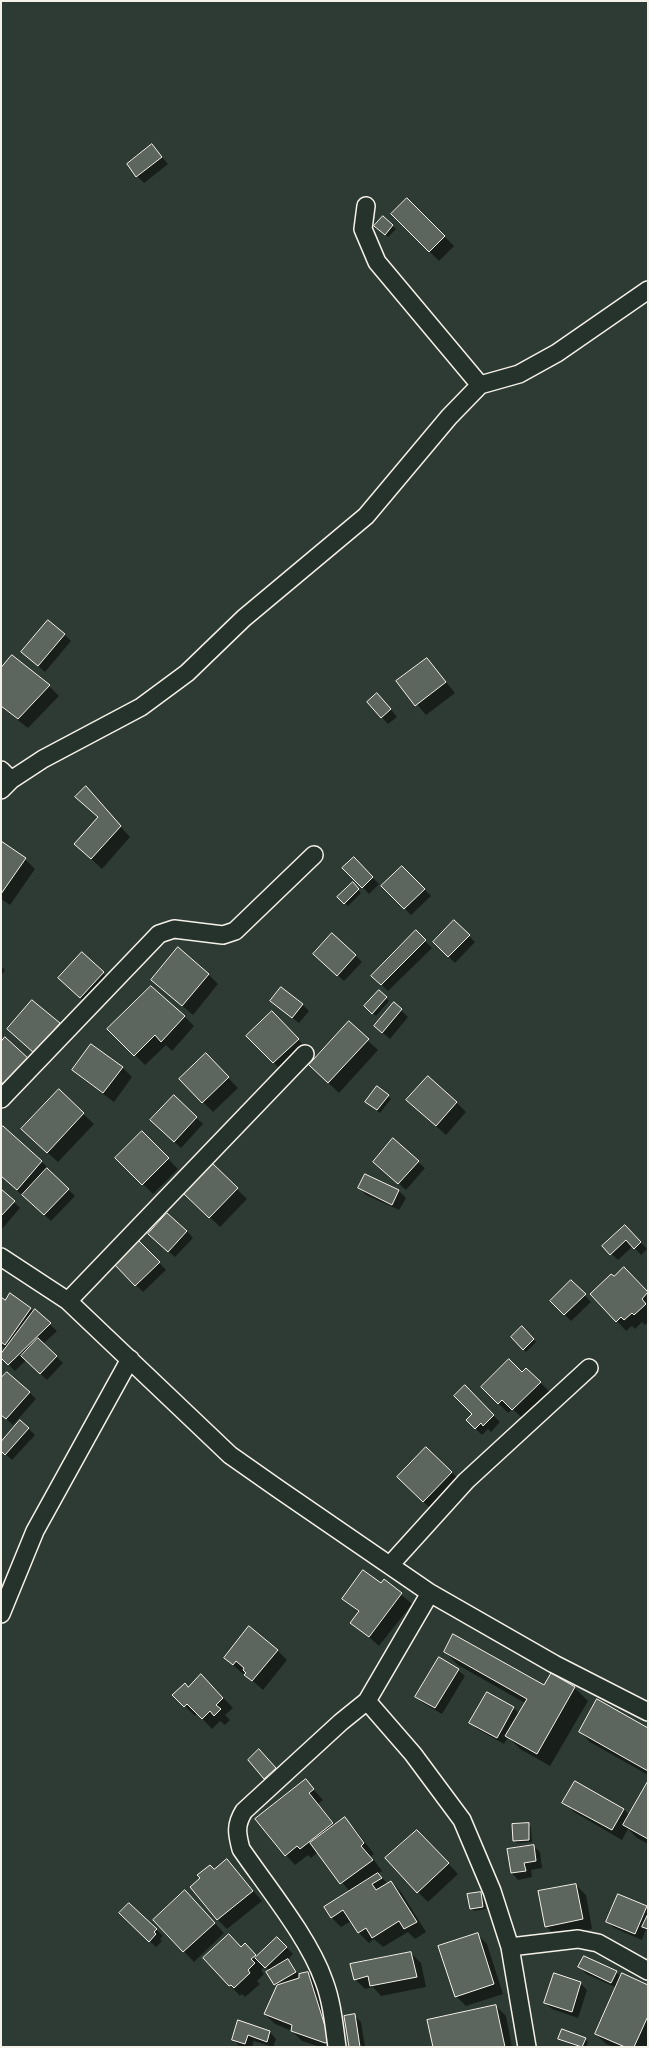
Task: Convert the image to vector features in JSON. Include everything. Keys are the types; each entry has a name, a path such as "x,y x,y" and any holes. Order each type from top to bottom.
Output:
{"street":[{"path":"366,206 363,229 377,262 480,385"},
{"path":"4,780 141,707 187,673 244,618 366,516 449,417 480,385 518,374 558,353 648,290"},
{"path":"1,1099 159,934 174,929 223,935 236,931 314,855"},
{"path":"68,1300 305,1054"},
{"path":"1,1257 68,1300 230,1455 430,1593 554,1664 648,1712"},
{"path":"1,1614 35,1530 130,1359"},
{"path":"390,1565 466,1481 589,1368"},
{"path":"337,2047 332,2013 324,1980 303,1939 241,1849 236,1834 237,1821 244,1811 341,1722 367,1701 430,1593"},
{"path":"367,1701 413,1754 462,1820 492,1891 510,1947 527,2047"},
{"path":"510,1947 578,1939 598,1943 648,1971"}],"building":[{"path":"152,144 162,157 136,177 127,164"},
{"path":"407,198 445,236 429,252 391,214"},
{"path":"383,216 393,225 385,235 374,226"},
{"path":"48,620 65,634 38,666 21,652"},
{"path":"12,655 50,685 18,719 1,706 1,668"},
{"path":"427,658 446,682 415,706 396,681"},
{"path":"377,693 391,709 381,718 367,702"},
{"path":"86,786 121,826 91,859 74,844 98,817 75,797"},
{"path":"1,841 26,858 1,894"},
{"path":"354,857 373,877 362,888 342,868"},
{"path":"402,866 425,889 404,909 381,886"},
{"path":"353,882 359,889 344,904 337,897"},
{"path":"454,920 470,935 448,957 433,942"},
{"path":"416,930 426,940 381,985 371,976"},
{"path":"332,933 356,955 337,976 313,954"},
{"path":"178,947 209,974 182,1006 151,980"},
{"path":"82,952 104,972 80,998 58,978"},
{"path":"151,986 185,1016 161,1042 155,1035 134,1056 107,1029"},
{"path":"281,987 303,1004 292,1018 270,1001"},
{"path":"379,990 387,997 372,1014 364,1006"},
{"path":"32,1000 60,1023 34,1053 7,1029"},
{"path":"394,1002 402,1009 382,1033 374,1026"},
{"path":"272,1011 299,1039 273,1063 246,1036"},
{"path":"349,1021 369,1039 328,1083 309,1065"},
{"path":"5,1037 29,1059 5,1085 1,1082 1,1042"},
{"path":"91,1044 123,1067 103,1093 72,1070"},
{"path":"206,1053 229,1077 202,1103 179,1079"},
{"path":"428,1076 457,1102 436,1126 406,1100"},
{"path":"377,1086 389,1095 377,1110 365,1102"},
{"path":"59,1089 84,1113 47,1153 21,1129"},
{"path":"174,1095 197,1117 174,1142 150,1120"},
{"path":"3,1126 42,1161 17,1190 1,1176 1,1128"},
{"path":"142,1131 169,1158 142,1185 115,1158"},
{"path":"393,1138 419,1161 398,1184 373,1162"},
{"path":"211,1162 238,1188 209,1218 182,1192"},
{"path":"47,1168 69,1189 44,1215 22,1195"},
{"path":"365,1174 399,1190 392,1205 358,1188"},
{"path":"1,1189 15,1201 1,1216"},
{"path":"167,1213 187,1231 168,1252 148,1234"},
{"path":"625,1225 641,1242 634,1249 626,1240 610,1255 602,1246"},
{"path":"138,1240 160,1262 135,1286 114,1264"},
{"path":"624,1267 648,1292 642,1299 646,1304 634,1315 632,1313 624,1320 621,1317 616,1322 590,1294 611,1274 614,1276"},
{"path":"571,1280 586,1294 564,1315 550,1301"},
{"path":"10,1293 31,1308 5,1345 1,1342 1,1297 5,1300"},
{"path":"35,1309 51,1323 8,1365 1,1358 1,1354"},
{"path":"522,1326 534,1339 523,1350 511,1337"},
{"path":"38,1338 57,1356 40,1374 21,1356"},
{"path":"509,1359 522,1372 526,1368 541,1382 512,1410 502,1400 498,1404 481,1387"},
{"path":"7,1372 30,1392 6,1419 1,1415 1,1378"},
{"path":"465,1385 494,1415 483,1426 481,1423 475,1429 466,1420 472,1414 454,1396"},
{"path":"20,1420 29,1428 5,1455 1,1451 1,1442"},
{"path":"426,1447 452,1472 423,1502 397,1477"},
{"path":"363,1570 381,1583 384,1579 402,1593 369,1637 350,1623 359,1611 342,1599"},
{"path":"249,1626 278,1650 252,1681 244,1675 246,1673 243,1670 244,1668 236,1661 233,1665 224,1658"},
{"path":"453,1634 544,1685 551,1673 575,1687 537,1754 505,1736 527,1699 444,1652"},
{"path":"439,1657 459,1669 435,1708 415,1697"},
{"path":"201,1674 223,1698 216,1705 221,1709 214,1716 210,1711 202,1719 187,1704 184,1707 172,1695 185,1683 188,1687"},
{"path":"487,1692 514,1707 497,1738 469,1723"},
{"path":"597,1699 648,1728 648,1771 579,1732"},
{"path":"259,1749 276,1768 264,1779 248,1760"},
{"path":"306,1779 314,1789 309,1793 333,1823 300,1849 297,1846 285,1856 255,1819"},
{"path":"575,1781 624,1809 612,1830 562,1803"},
{"path":"648,1781 648,1839 623,1825"},
{"path":"345,1817 364,1843 361,1846 373,1860 340,1884 310,1843"},
{"path":"529,1823 529,1840 513,1841 512,1824"},
{"path":"417,1830 449,1863 417,1893 385,1858"},
{"path":"534,1845 536,1861 524,1863 526,1871 511,1873 507,1849"},
{"path":"227,1859 253,1891 217,1920 190,1887 200,1878 197,1875 210,1865 214,1869"},
{"path":"378,1873 382,1878 372,1884 376,1890 391,1881 417,1922 404,1929 399,1921 372,1938 366,1928 358,1933 343,1910 331,1918 324,1907"},
{"path":"576,1884 583,1919 545,1927 538,1891"},
{"path":"185,1890 215,1923 183,1952 153,1920"},
{"path":"481,1892 483,1907 470,1909 467,1894"},
{"path":"618,1894 647,1906 635,1934 606,1922"},
{"path":"129,1903 157,1929 154,1932 156,1934 149,1942 119,1913"},
{"path":"648,1914 648,1929 642,1927"},
{"path":"478,1933 494,1984 455,1997 438,1946"},
{"path":"229,1934 241,1947 245,1943 256,1955 251,1959 255,1963 248,1970 250,1973 234,1988 231,1985 229,1986 203,1958"},
{"path":"277,1937 287,1947 265,1968 255,1958"},
{"path":"411,1952 417,1977 370,1986 368,1976 354,1980 350,1964"},
{"path":"584,1956 617,1971 611,1983 578,1967"},
{"path":"288,1959 296,1972 274,1985 266,1972"},
{"path":"308,1972 325,2026 328,2025 329,2042 325,2043 291,2031 292,2025 264,2014 277,1985 299,1978 299,1974"},
{"path":"554,1973 581,1982 572,2012 544,2003"},
{"path":"622,1973 648,1985 648,2016 634,2047 625,2047 595,2034"},
{"path":"496,2005 505,2047 433,2047 427,2020"},
{"path":"355,2014 360,2047 349,2047 344,2016"},
{"path":"238,2020 270,2031 267,2042 248,2035 245,2044 232,2040"},
{"path":"562,2029 586,2038 582,2047 558,2039"}]}
